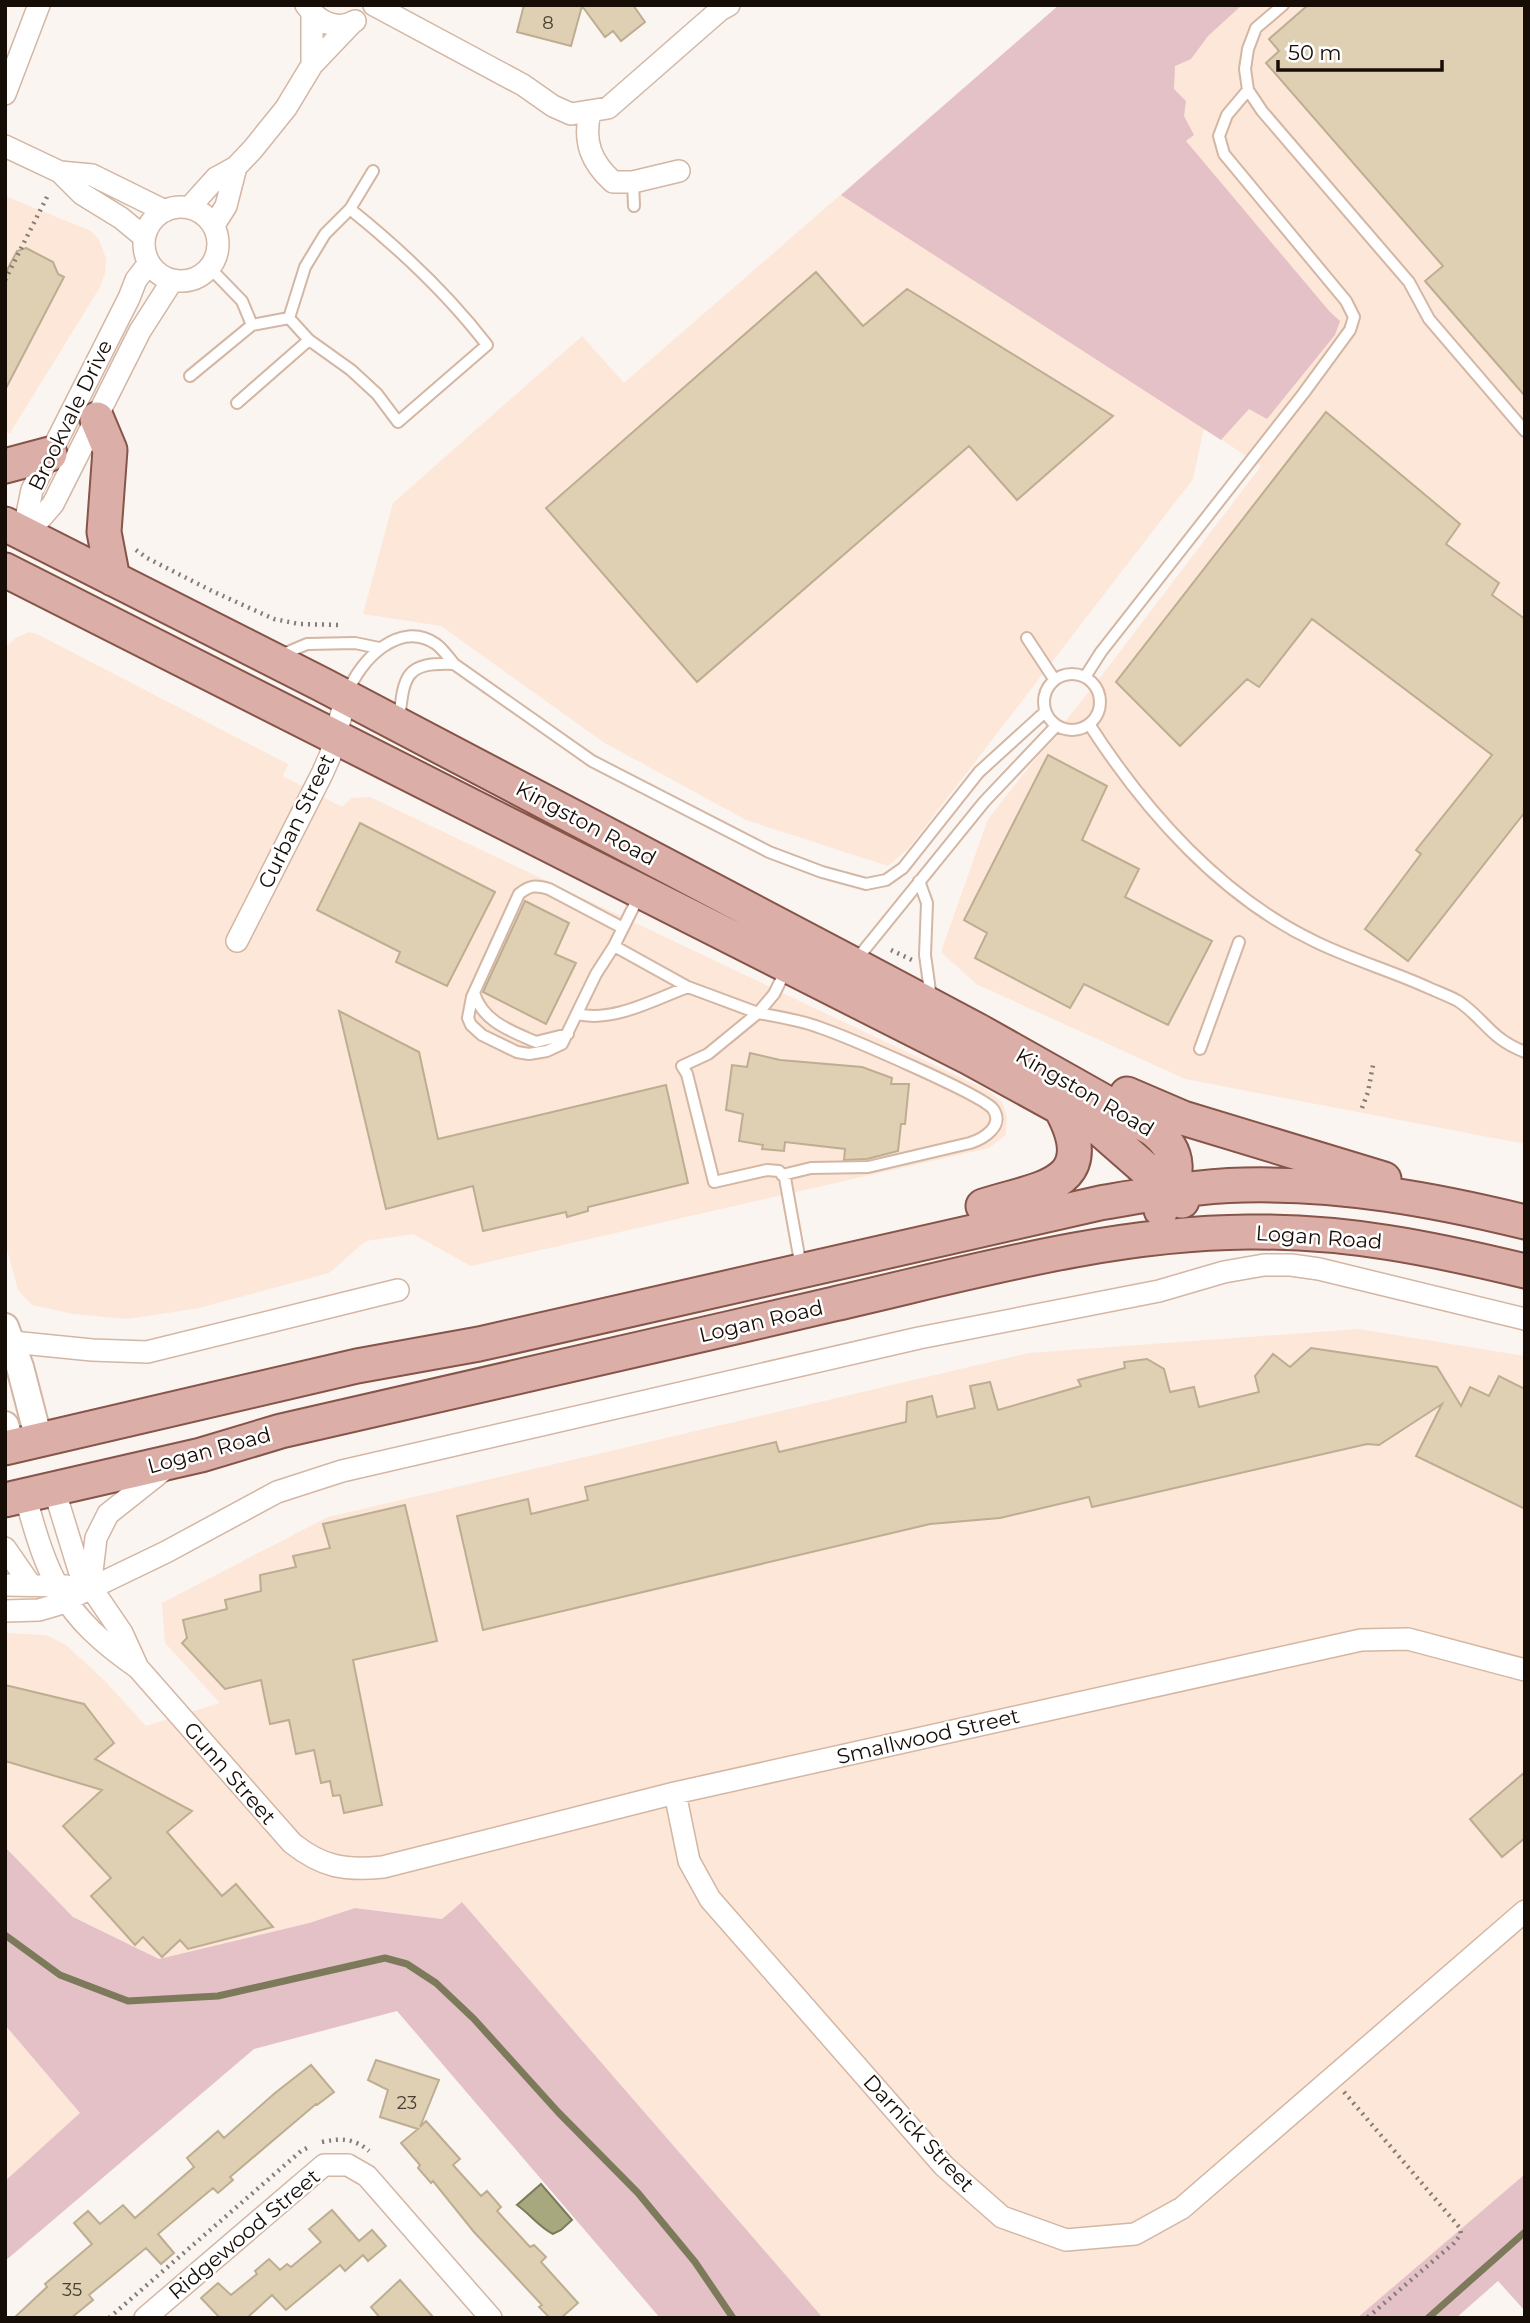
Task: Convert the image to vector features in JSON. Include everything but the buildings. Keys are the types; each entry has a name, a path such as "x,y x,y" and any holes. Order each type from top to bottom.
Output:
{"main road":[{"path":"97,419 110,450 104,532 113,579"},
{"path":"5,466 50,454"},
{"name":"Kingston Road","path":"5,570 789,965 843,976 933,1006 965,1064 1158,1133 1171,1149 1175,1160 1175,1174 1170,1191 1115,1140 1059,1107 965,1064 843,976 398,724 14,529"},
{"path":"965,1064 1023,1042 1166,1111 1244,1138 1346,1166 1446,1203"},
{"path":"924,1242 965,1214 985,1205 1035,1193 1062,1178 1072,1163 1075,1146 1072,1132 1059,1107"},
{"name":"Logan Road","path":"15,1440 344,1369 479,1344 1100,1203 1170,1191 1243,1185 1306,1185 1371,1190 1446,1203 1525,1222"},
{"path":"1139,1240 1158,1215 1170,1191 1199,1210 1244,1232"},
{"name":"Logan Road","path":"28,1495 177,1460 281,1431 920,1284 1139,1240 1244,1232 1321,1234 1396,1242 1525,1271"},
{"path":"15,1440 28,1495"}],"street":[{"path":"5,94 39,5"},
{"path":"189,208 216,178 236,167 286,108 312,65 373,5 523,85 553,106 571,114 608,108 729,5"},
{"path":"309,10 331,25 351,24"},
{"path":"309,10 312,65"},
{"path":"590,112 587,125 590,149 597,167 613,182 633,182 679,171"},
{"path":"5,146 60,173 82,194 111,211 144,237"},
{"path":"214,225 226,206 236,167"},
{"path":"60,173 92,175 165,211"},
{"path":"177,207 189,208 207,217 214,225 219,247 216,258 210,268 193,280 172,281 155,271 145,254 144,237 148,226 165,211 177,207"},
{"name":"Brookvale Drive","path":"14,529 136,281 149,263"},
{"name":"Brookvale Drive","path":"14,529 49,510 140,331 172,281"},
{"path":"5,570 14,529"},
{"name":"Curban Street","path":"237,941 318,784 346,697"},
{"name":"Logan Road","path":"90,1588 166,1552 277,1492 342,1471 929,1336 1159,1291 1234,1269 1264,1265 1305,1267 1525,1319"},
{"path":"15,1440 8,1337 92,1350 147,1352 398,1290"},
{"path":"5,1585 30,1584 61,1593 90,1588 96,1538 108,1514 177,1460"},
{"name":"Gunn Street","path":"28,1495 73,1557 90,1588 122,1633 138,1668"},
{"name":"Gunn Street","path":"28,1495 45,1562 61,1593 95,1635 138,1668 292,1843 309,1857 332,1866"},
{"path":"5,1548 30,1584"},
{"path":"5,1611 39,1610 61,1593"},
{"name":"Smallwood Street","path":"332,1866 358,1870 383,1867 675,1793 1361,1640 1408,1639 1525,1670"},
{"name":"Darnick Street","path":"675,1793 689,1861 710,1899 944,2166 1002,2217 1066,2240 1135,2234 1182,2208 1525,1912"},
{"name":"Ridgewood Street","path":"145,2318 324,2165 348,2165 367,2176 491,2318"}],"lane":[{"path":"1283,5 1256,28 1248,49 1245,69 1248,90 1262,111 1409,282 1429,319 1525,430"},
{"path":"1085,677 1101,652 1304,394 1350,330 1354,317 1346,301 1224,154 1219,136 1227,115 1248,90"},
{"path":"289,318 305,267 325,234 350,209 373,172"},
{"path":"633,182 635,206"},
{"path":"289,318 309,341 351,370 377,394 398,422 487,345 433,281 350,209"},
{"path":"210,268 242,301 252,325"},
{"path":"190,376 252,325 289,318"},
{"path":"237,403 309,341"},
{"path":"346,697 361,667 379,648 403,638 424,638 439,646 454,664 592,761 769,852 822,872 866,884 886,880 912,859 979,772 1045,712"},
{"path":"1027,638 1054,679"},
{"path":"271,659 306,644 355,643 379,648"},
{"path":"398,724 406,681 416,668 430,663 454,664"},
{"path":"1069,674 1085,677 1093,682 1100,699 1096,718 1073,730 1056,726 1045,712 1044,694 1054,679 1069,674"},
{"path":"1089,724 1122,774 1157,815 1200,860 1251,903 1316,942 1359,961 1403,975 1458,1002 1493,1035 1525,1052"},
{"path":"843,976 984,802 1056,726"},
{"path":"919,881 928,903 925,955 933,1006"},
{"path":"623,928 549,889 535,885 527,887 519,894 474,993 468,1018 471,1025 482,1035 517,1052 529,1054 547,1051 562,1044 596,974 614,946 623,928 641,892"},
{"path":"1200,1049 1239,942"},
{"path":"614,946 688,987 758,1013 965,1064 996,1116 994,1128 985,1138 868,1167 811,1168 782,1175"},
{"path":"789,965 774,994 758,1013 708,1054 682,1066 687,1074 714,1182 767,1170 779,1171 785,1178 802,1269"},
{"path":"577,1014 590,1017 615,1014 688,987"},
{"path":"474,993 483,1013 495,1022 536,1042 568,1034"}],"path":[{"path":"5,280 47,197"},
{"path":"136,550 212,592 274,619 299,624 340,625"},
{"path":"891,950 912,960"},
{"path":"1362,1108 1373,1065"},
{"path":"1332,2078 1460,2228 1461,2234 1454,2244 1367,2318"},
{"path":"109,2318 301,2151 318,2143 337,2139 357,2141 377,2160"}],"shaded area":[{"path":"1059,5 1525,5 1525,1144 1185,1079 976,984 941,952 988,819 1109,666 1261,466 1204,428 1193,479 908,849 888,866 746,820 603,742 441,626 363,614 393,503 582,336 624,383"},
{"path":"1059,5 1242,5 1208,36 1191,59 1175,66 1174,89 1186,101 1184,116 1194,135 1186,141 1340,321 1335,335 1267,419 1249,409 1221,440 841,195"},
{"path":"5,196 91,231 99,240 106,258 105,273 99,289 10,433 5,433"},
{"path":"29,632 288,764 283,776 342,807 352,798 370,797 987,1090 1002,1102 1007,1117 1006,1135 989,1148 471,1266 413,1234 366,1241 329,1273 199,1308 128,1319 73,1314 32,1305 18,1290 5,1242 5,648 17,637"},
{"path":"1359,1329 1525,1356 1525,2174 1357,2318 823,2318 462,1902 442,1919 355,1908 309,1923 159,1959 73,1917 5,1847 5,1633 46,1635 66,1645 104,1680 146,1726 220,1703 165,1643 162,1603 328,1517 1029,1353"},
{"path":"5,1847 73,1917 159,1959 309,1923 355,1908 442,1919 462,1902 823,2318 660,2318 397,2011 254,2049 5,2261 5,2181 80,2113 5,2025"},
{"path":"5,2025 81,2113 5,2181"},
{"path":"1525,2174 1525,2311 1498,2281 1456,2318 1357,2318"},
{"path":"541,2184 572,2220 553,2234 517,2205"}],"waterway":[{"path":"5,1935 60,1975 128,2001 218,1996 385,1958 407,1964 436,1983 474,2019 558,2112 638,2193 695,2262 733,2318"},
{"path":"1428,2318 1525,2232"}]}
